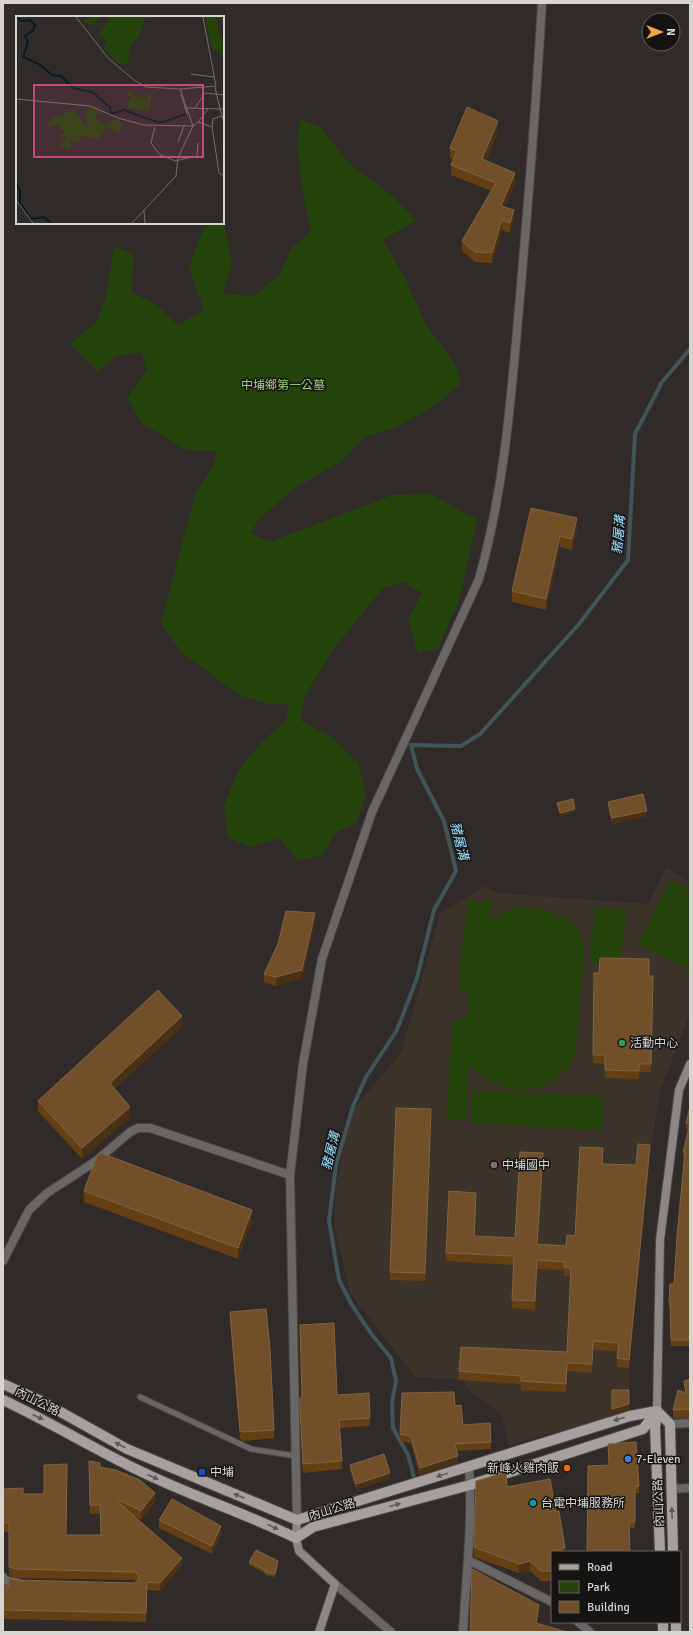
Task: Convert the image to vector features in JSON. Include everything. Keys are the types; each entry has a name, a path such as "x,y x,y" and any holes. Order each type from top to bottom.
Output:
{"main road":[{"name":"內山公路","path":"3,1384 41,1401 127,1449 297,1520 630,1416 657,1411"},
{"name":"內山公路","path":"3,1400 46,1420 140,1471 208,1501 258,1520 296,1538 313,1527 470,1485 643,1428 657,1411"},
{"path":"657,1411 670,1424"},
{"name":"內山公路","path":"657,1411 655,1427 660,1551"},
{"name":"內山公路","path":"670,1424 674,1551"},
{"path":"523,1449 526,1467"}],"street":[{"path":"391,1632 299,1551 296,1538 296,1456 290,1175 303,1064 322,959 372,812 479,579 490,540 497,505 514,368 533,151 542,3"},
{"path":"657,1411 660,1240 679,1090 690,1064"},
{"path":"3,1261 29,1210 47,1193 96,1161 130,1132 138,1128 150,1128 290,1175"},
{"path":"670,1424 690,1423"},
{"path":"463,1632 468,1560 470,1485 469,1466"},
{"path":"672,1489 690,1488"},
{"path":"468,1560 551,1602"},
{"path":"3,1577 5,1580 23,1583"},
{"path":"319,1632 335,1584"},
{"path":"579,1623 590,1632"}],"lane":[{"path":"140,1397 252,1449 296,1456"}],"shaded area":[{"name":"中埔國中","path":"666,868 690,882 690,1014 660,1091 650,1154 629,1368 629,1412 509,1445 501,1414 465,1387 465,1380 415,1377 350,1293 334,1223 337,1177 354,1108 401,1053 440,914 484,886 498,893 648,904"}],"green space":[{"name":"中埔鄉第一公墓","path":"301,120 320,127 350,164 391,195 416,220 383,240 406,280 425,323 455,364 461,383 435,405 397,427 364,437 340,462 295,488 259,518 251,533 270,542 393,495 431,494 477,520 459,601 438,649 418,653 408,620 422,593 403,582 382,589 335,647 305,695 300,720 331,737 358,763 366,794 356,823 335,833 322,855 298,861 280,838 251,847 228,838 224,806 239,769 263,741 286,721 289,704 269,704 241,696 182,653 161,623 196,492 214,464 216,451 186,450 143,424 127,398 147,371 142,352 117,356 98,371 70,344 97,322 106,296 114,247 133,254 132,293 155,304 178,325 204,310 189,268 204,227 215,224 223,224 232,262 223,294 254,296 280,274 292,247 311,232 303,194 297,143"},
{"path":"670,880 690,890 690,970 638,944"},
{"path":"468,901 493,902 492,918 513,908 526,907 557,914 574,924 579,931 584,950 578,1034 576,1048 569,1066 553,1081 543,1086 520,1090 509,1088 490,1081 469,1065 466,1120 446,1119 453,1019 466,1020 469,990 458,987"},
{"path":"596,906 627,910 620,967 589,963"},
{"path":"472,1090 604,1097 602,1130 470,1123"}],"building":[{"path":"467,107 498,121 482,159 515,173 501,206 514,210 510,223 502,220 492,253 475,252 462,241 496,183 451,165 457,151 450,148"},
{"path":"531,508 577,518 572,539 560,536 546,599 512,591"},
{"path":"643,794 647,811 612,818 608,802"},
{"path":"573,799 575,809 560,813 557,803"},
{"path":"286,911 315,913 302,970 276,977 264,974 278,944"},
{"name":"活動中心","path":"600,958 649,959 649,976 653,976 651,1064 639,1064 639,1071 605,1070 605,1055 593,1055 594,973 599,973"},
{"path":"158,990 182,1016 110,1083 130,1107 82,1148 38,1101"},
{"path":"690,1107 690,1123 686,1123"},
{"path":"396,1108 431,1109 425,1273 390,1272"},
{"path":"690,1123 690,1340 671,1340 669,1302 670,1284 674,1284 685,1152 683,1152"},
{"path":"638,1144 650,1145 629,1360 617,1358 619,1343 593,1341 592,1364 567,1363 566,1384 521,1381 521,1376 459,1371 461,1347 567,1352 571,1268 564,1267 565,1262 537,1260 535,1301 512,1300 514,1256 446,1253 449,1191 476,1193 474,1236 515,1238 520,1152 543,1153 537,1244 566,1246 567,1235 575,1236 580,1147 603,1148 602,1164 636,1165"},
{"path":"101,1153 252,1210 238,1248 84,1191 97,1156"},
{"path":"266,1309 270,1349 274,1430 243,1432 240,1431 230,1312"},
{"path":"334,1323 337,1395 369,1393 370,1418 339,1420 342,1461 303,1464 300,1408 300,1398 302,1397 300,1325"},
{"path":"690,1379 689,1409 673,1410 678,1390 686,1393 684,1381"},
{"path":"612,1390 629,1390 629,1404 612,1409"},
{"path":"454,1392 455,1406 461,1405 463,1425 490,1423 491,1442 455,1444 458,1456 420,1468 411,1436 400,1434 402,1393"},
{"path":"636,1442 639,1486 635,1487 635,1522 629,1522 630,1551 587,1551 588,1466 609,1465 608,1444"},
{"path":"384,1454 390,1473 356,1484 350,1465"},
{"path":"89,1461 100,1463 100,1467 116,1470 140,1480 155,1493 141,1511 119,1500 118,1502 182,1558 160,1583 147,1582 146,1613 3,1610 3,1586 9,1586 9,1578 15,1580 134,1583 138,1581 139,1575 134,1572 16,1569 9,1567 9,1523 3,1523 3,1489 23,1488 23,1494 44,1494 44,1465 67,1464 66,1535 101,1535 100,1505 90,1505"},
{"path":"506,1472 507,1487 550,1479 556,1512 559,1511 565,1548 557,1551 551,1551 551,1571 541,1571 530,1561 519,1564 474,1547 476,1481"},
{"path":"172,1499 221,1526 212,1546 159,1520"},
{"path":"256,1550 278,1561 275,1574 265,1572 265,1570 249,1562"},
{"path":"472,1569 539,1605 536,1623 567,1632 470,1632"}],"waterway":[{"name":"豬屠溝","path":"414,1477 408,1455 393,1428 392,1403 396,1381 391,1358 372,1335 352,1305 339,1280 329,1221 336,1165 353,1106 366,1077 397,1030 417,978 434,910 456,871 444,821 417,769 411,745 461,746 480,734 579,624 628,560 635,434 662,382 690,349"}],"place":[{"name":"活動中心","path":"622,1043"},
{"name":"中埔國中","path":"494,1165"},
{"name":"7-Eleven","path":"628,1459"},
{"name":"新峰火雞肉飯","path":"567,1468"},
{"name":"中埔","path":"202,1472"},
{"name":"台電中埔服務所","path":"533,1503"}]}
